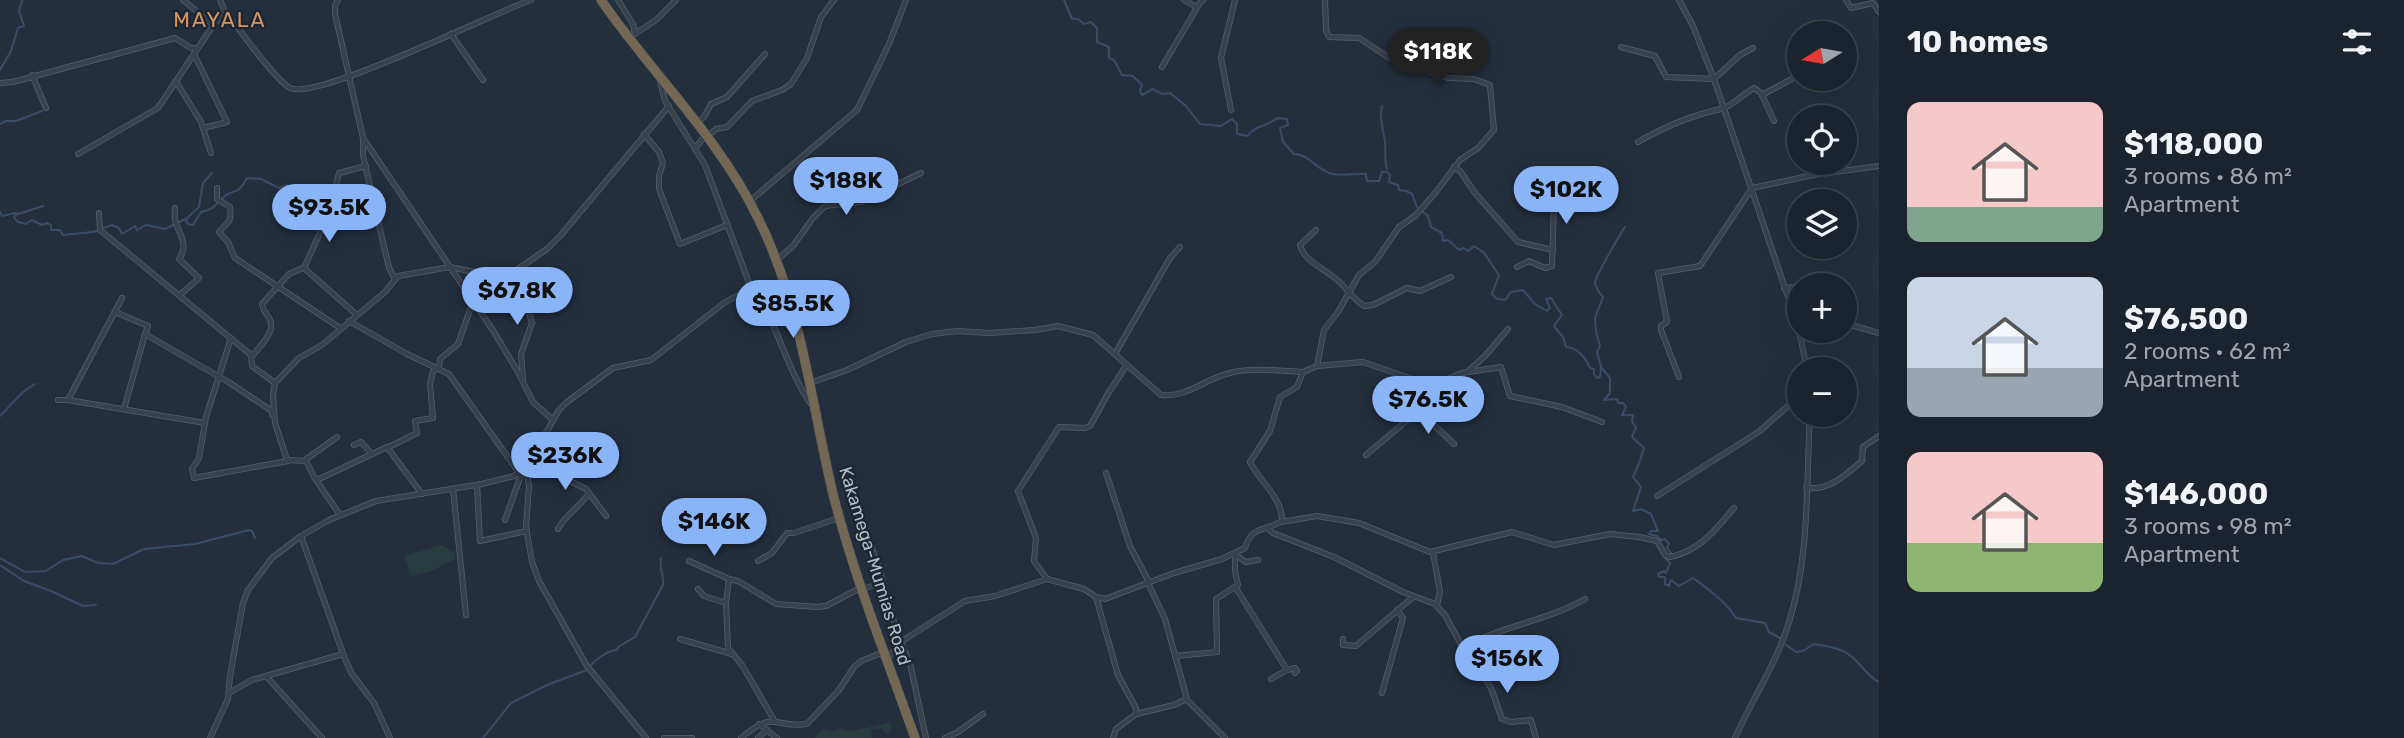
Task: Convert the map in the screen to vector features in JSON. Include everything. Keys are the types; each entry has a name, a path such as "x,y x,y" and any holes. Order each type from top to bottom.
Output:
{"highway":[{"name":"Kakamega-Mumias Road","path":"601,0 632,36 667,92 707,135 750,201 777,260 795,318 840,517 915,738"}],"street":[{"path":"183,0 206,21 215,24"},
{"path":"220,0 226,14 250,45 292,89 322,85 383,65 531,0"},
{"path":"338,0 335,14 351,76 366,166 390,268 395,279"},
{"path":"618,0 633,24 632,36"},
{"path":"632,36 656,20 676,0"},
{"path":"695,148 716,129 727,127 755,99 791,85 807,58 821,17 834,0"},
{"path":"750,201 857,110 889,44 906,0"},
{"path":"1184,0 1198,6"},
{"path":"1161,66 1203,0"},
{"path":"1231,110 1220,58 1235,0"},
{"path":"1317,366 1324,330 1361,273 1377,259 1391,236 1421,210 1454,167 1478,148 1494,130 1490,85 1474,79 1448,78 1409,65 1388,57 1359,38 1329,37 1325,30 1325,0"},
{"path":"1679,0 1693,26 1714,79 1787,297"},
{"path":"1846,0 1851,8 1875,4 1879,12"},
{"path":"78,154 158,108 197,48 226,14"},
{"path":"451,34 483,80"},
{"path":"0,83 13,82 175,38 191,48 197,48"},
{"path":"1621,47 1655,56 1666,77 1714,79 1740,55 1753,48"},
{"path":"193,54 227,121 203,128"},
{"path":"697,122 704,117 711,104 727,97 765,54"},
{"path":"32,75 46,108"},
{"path":"176,83 203,128 211,153"},
{"path":"1762,95 1787,84"},
{"path":"1638,142 1678,122 1710,110 1723,109 1754,88 1762,95 1774,121"},
{"path":"667,92 669,106 710,178 751,287 762,303 798,382 814,408"},
{"path":"317,480 417,433 415,421 433,418 430,384 433,371 438,368 440,359 457,344 473,303 508,274 547,249 561,235 669,106"},
{"path":"644,134 659,152 663,163 659,189 680,244 727,225"},
{"path":"363,138 508,353 533,402 553,420"},
{"path":"275,383 252,366 252,356 272,326 262,306 276,286 289,274 304,268 328,215 339,173 366,166"},
{"path":"1679,377 1661,330 1661,326 1667,322 1657,274 1700,266 1750,190 1813,175 1879,166"},
{"path":"1454,167 1518,242 1553,250"},
{"path":"777,260 793,246 824,208 861,202 921,173"},
{"path":"217,188 217,199 230,206 231,217 228,225 219,232 228,242 235,258 340,328"},
{"path":"1517,267 1529,261 1549,268 1553,265 1554,202"},
{"path":"175,208 175,221 183,237 183,254 179,259 199,278 180,295"},
{"path":"99,213 100,230 252,356"},
{"path":"1316,230 1300,245 1301,250 1359,302 1367,306 1407,288 1420,291 1451,277"},
{"path":"1115,354 1170,258 1180,247"},
{"path":"289,461 278,435 273,401 275,383 299,358 319,347 404,274 452,267 484,274 508,274"},
{"path":"304,268 357,314"},
{"path":"508,274 526,304 532,323 522,352 523,381"},
{"path":"505,520 522,471 567,402 610,369 651,360 716,309 751,287"},
{"path":"68,400 122,298"},
{"path":"115,312 148,326 124,409"},
{"path":"349,321 449,374 522,471 529,486 527,531 534,571 584,662 646,738"},
{"path":"798,382 847,370 906,342 932,334 957,331 989,333 1063,326 1093,335 1154,391 1165,395 1185,392 1232,372 1303,372 1317,366 1363,362 1412,381 1427,383 1501,367 1510,396 1562,407 1602,422"},
{"path":"1857,327 1879,333"},
{"path":"1466,373 1508,329"},
{"path":"145,334 220,377 272,411 273,426 278,435"},
{"path":"231,338 205,423 201,451 192,471 194,478 305,460 337,437"},
{"path":"1047,579 1034,561 1036,538 1018,491 1059,427 1090,426 1126,366"},
{"path":"1281,522 1283,517 1278,503 1250,462 1270,431 1281,395 1297,387 1303,372"},
{"path":"1412,381 1417,410 1454,444"},
{"path":"58,400 205,423"},
{"path":"1657,496 1760,430 1787,406"},
{"path":"1366,455 1417,410"},
{"path":"1735,738 1781,646 1796,599 1802,555 1809,427"},
{"path":"1806,488 1819,488 1836,481 1862,461 1863,447 1879,436"},
{"path":"354,445 361,442 372,454"},
{"path":"389,447 422,494"},
{"path":"305,460 340,515"},
{"path":"210,738 227,703 236,640 248,590 269,561 302,536 340,515 386,499 477,485 522,471 558,475 586,489 606,516"},
{"path":"1106,473 1130,546 1163,615 1187,700 1225,738"},
{"path":"477,485 480,541 527,531"},
{"path":"453,489 466,615"},
{"path":"558,529 564,518 584,501 589,493"},
{"path":"741,738 758,724 774,720 799,725 810,722 861,661 896,651 902,641 965,601 995,596 1047,579 1084,589 1105,599 1235,554 1245,548 1251,534 1281,522 1317,516 1347,521 1366,525 1433,553 1512,532 1554,545 1600,535 1639,537 1657,541 1665,555 1672,557 1702,544 1734,508"},
{"path":"758,561 772,552 787,533 840,517"},
{"path":"862,519 897,633 910,665 926,738"},
{"path":"1267,528 1285,538 1336,557 1413,597 1437,605 1490,686 1503,719 1511,722 1531,720 1536,738"},
{"path":"302,536 343,654 352,674 374,703 390,738"},
{"path":"1433,553 1440,593 1437,605"},
{"path":"1235,554 1246,562 1258,560"},
{"path":"1175,656 1217,652 1216,599 1236,588 1238,583 1234,570 1235,554"},
{"path":"689,561 738,581 776,604 825,606 862,588 883,583"},
{"path":"729,579 726,603 728,648 742,665 774,720"},
{"path":"1236,588 1287,670"},
{"path":"698,589 704,596 726,603"},
{"path":"1096,597 1114,664 1135,704 1136,714"},
{"path":"1343,639 1343,645 1356,646 1413,597"},
{"path":"1463,648 1564,612 1585,599"},
{"path":"1382,693 1403,618 1397,610"},
{"path":"680,639 733,654"},
{"path":"229,693 247,681 343,654"},
{"path":"1271,678 1295,668 1295,673"},
{"path":"266,676 321,738"},
{"path":"1113,738 1116,729 1136,714 1187,700"},
{"path":"945,738 983,714"},
{"path":"758,724 777,738"},
{"path":"758,738 767,730"},
{"path":"664,738 692,738"}],"green space":[{"path":"441,545 455,553 455,559 431,571 411,576 404,556"},
{"path":"890,722 888,735 881,728 871,730 872,738 815,738 823,729 832,732 841,728 849,732"}],"waterway":[{"path":"0,70 11,51 18,28 24,26 19,11 22,0"},
{"path":"1064,0 1072,19 1078,19 1084,24 1091,22 1097,28 1097,42 1109,47 1109,58 1114,60 1122,75 1133,76 1142,85 1142,95 1153,89 1162,94 1170,93 1186,106 1200,124 1221,126 1232,119 1237,124 1237,134 1248,136 1255,129 1277,118 1287,119 1288,125 1280,128 1283,142 1294,154 1305,157 1328,173 1366,174 1367,181 1379,181 1382,172 1387,172 1390,175 1389,182 1398,185 1399,190 1412,194 1417,207 1428,216 1431,227 1442,233 1443,241 1448,240 1459,250 1463,248 1468,251 1474,246 1484,253 1499,275 1492,294 1497,299 1505,300 1511,292 1523,290 1535,304 1547,311 1550,308 1546,299 1551,298 1562,315 1554,326 1563,337 1566,347 1581,354 1590,368 1594,369 1597,378 1600,377 1601,367"},
{"path":"1382,106 1387,169"},
{"path":"0,124 42,111"},
{"path":"185,220 199,207 203,183 212,173"},
{"path":"0,212 2,216 16,213 14,217 18,222 26,224 32,220 42,225 47,223 51,225 51,230 60,230 63,235 93,232 112,225 119,228 122,234 135,226 137,230 146,225 165,229 185,219 188,224 193,225 201,212 213,208 229,193 238,190 247,178 261,179 279,188 287,185 292,187"},
{"path":"15,215 43,206"},
{"path":"1625,227 1595,282 1603,297 1595,318 1600,346 1597,352 1601,367 1610,378 1610,393 1604,400 1617,399 1618,403 1623,403 1626,407 1622,415 1633,415 1632,422 1636,427 1632,437 1644,448 1633,477 1641,487 1633,511 1641,509 1651,514 1658,531 1651,531 1649,534 1661,540 1665,539 1669,544 1667,548 1671,553 1665,558 1670,563 1666,573 1664,571 1658,574 1659,577 1665,577 1665,584 1669,586 1671,580 1679,586 1693,578 1721,601 1736,618 1765,623 1769,632 1780,638"},
{"path":"0,416 23,392 35,384"},
{"path":"144,549 195,544 249,530 255,538"},
{"path":"0,558 25,572 46,571 63,560 82,556 98,563 113,564 142,550"},
{"path":"590,666 635,637 663,585 661,558"},
{"path":"0,565 24,581 83,606 96,605"},
{"path":"1786,645 1796,652 1814,644 1842,651 1879,682"},
{"path":"483,738 511,703 547,685 587,670"}],"district":[{"name":"MAYALA","path":"220,20"}]}
